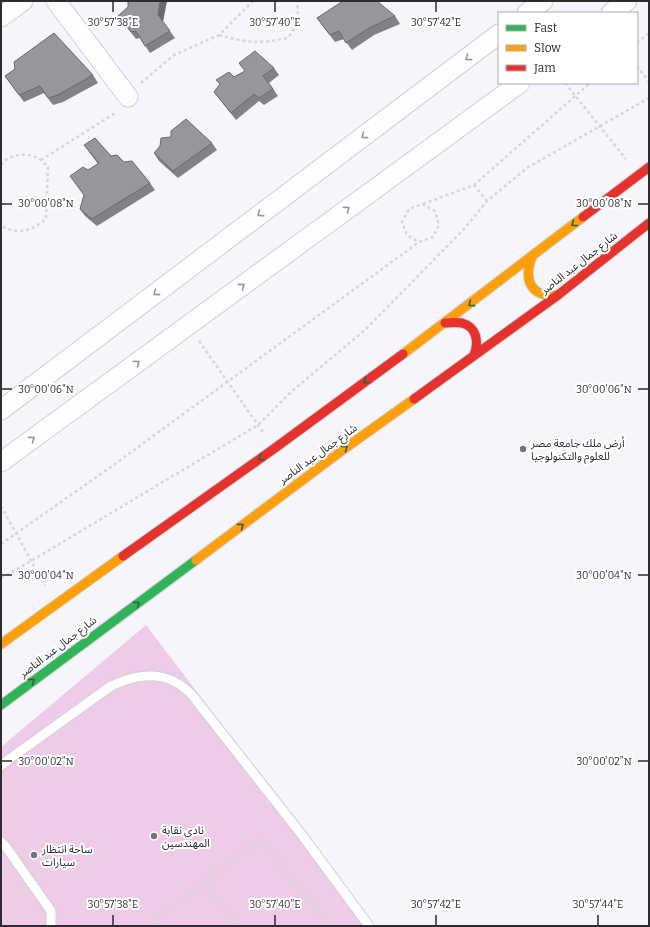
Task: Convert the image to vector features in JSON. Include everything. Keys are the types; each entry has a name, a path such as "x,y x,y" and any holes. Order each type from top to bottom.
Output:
{"main road":[{"path":"1,644 445,324 649,167"},
{"name":"شارع جمال عبد الناصر","path":"1,705 347,447 558,295 649,223"},
{"path":"532,257 527,274 532,287 537,292 544,295 558,295"},
{"path":"445,324 460,322 472,329 478,342 478,349 474,355"}],"street":[{"path":"1,17 23,1"},
{"path":"56,1 128,97"},
{"path":"528,12 543,1"},
{"path":"612,12 627,1"},
{"path":"1,410 498,35"},
{"path":"1,462 519,84"}],"lane":[{"path":"1,765 111,686 123,680 147,675 169,678 192,694 302,835 369,926"},
{"path":"1,842 51,911 51,926"}],"path":[{"path":"253,1 219,35 242,41 265,43 288,38 296,26 298,12 297,1"},
{"path":"638,42 649,33"},
{"path":"638,67 649,82"},
{"path":"566,84 639,174"},
{"path":"419,242 407,235 402,222 409,209 474,185 589,84"},
{"path":"1,578 32,561 258,424 292,391 365,330 465,228 487,201 527,168 649,98"},
{"path":"1,165 11,157 21,154 32,156 41,160 48,167 46,219 37,227 25,231 13,231 1,226"},
{"path":"474,185 487,201"},
{"path":"1,544 108,469 419,242 433,238 440,225 435,211 422,204"},
{"path":"188,326 275,448"},
{"path":"1,506 55,604"},
{"path":"157,926 153,921 260,838 330,926"},
{"path":"203,882 239,926"}],"shaded area":[{"name":"نادى نقابة المهندسين","path":"146,625 375,926 1,926 1,747"}],"building":[{"path":"128,1 160,1 158,15 170,31 145,46 136,31 131,32 118,16 128,7"},
{"path":"343,1 377,1 395,16 369,28 346,43 339,31 330,35 317,18"},
{"path":"54,33 93,75 58,95 48,98 40,86 19,95 5,76 15,69 14,62"},
{"path":"255,51 274,68 263,76 273,89 259,98 254,94 231,113 214,92 220,84 216,80 229,72 234,77 245,71 239,63"},
{"path":"186,119 212,143 173,171 154,153 160,146 161,138 171,137 171,131"},
{"path":"95,138 111,156 117,155 124,162 132,161 150,183 92,219 80,209 84,195 70,176 83,167 88,170 99,163 84,145"}],"traffic: fast":[{"path":"1,705 196,560"}],"traffic: slow":[{"path":"403,354 583,217"},
{"path":"532,257 528,273 532,286 541,294 558,295"},
{"path":"196,560 344,449 414,399"},
{"path":"1,644 123,556"}],"traffic: jam":[{"path":"583,217 649,167"},
{"path":"414,399 558,295 649,223"},
{"path":"445,323 462,323 474,331 476,336 476,350 474,355"},
{"path":"123,556 275,448 403,354"}],"place":[{"name":"أرض ملك جامعة مصر للعلوم والتكنولوجيا","path":"523,449"},
{"name":"نادى نقابة المهندسين","path":"154,836"},
{"name":"ساحة انتظار سيارات","path":"34,855"}]}
